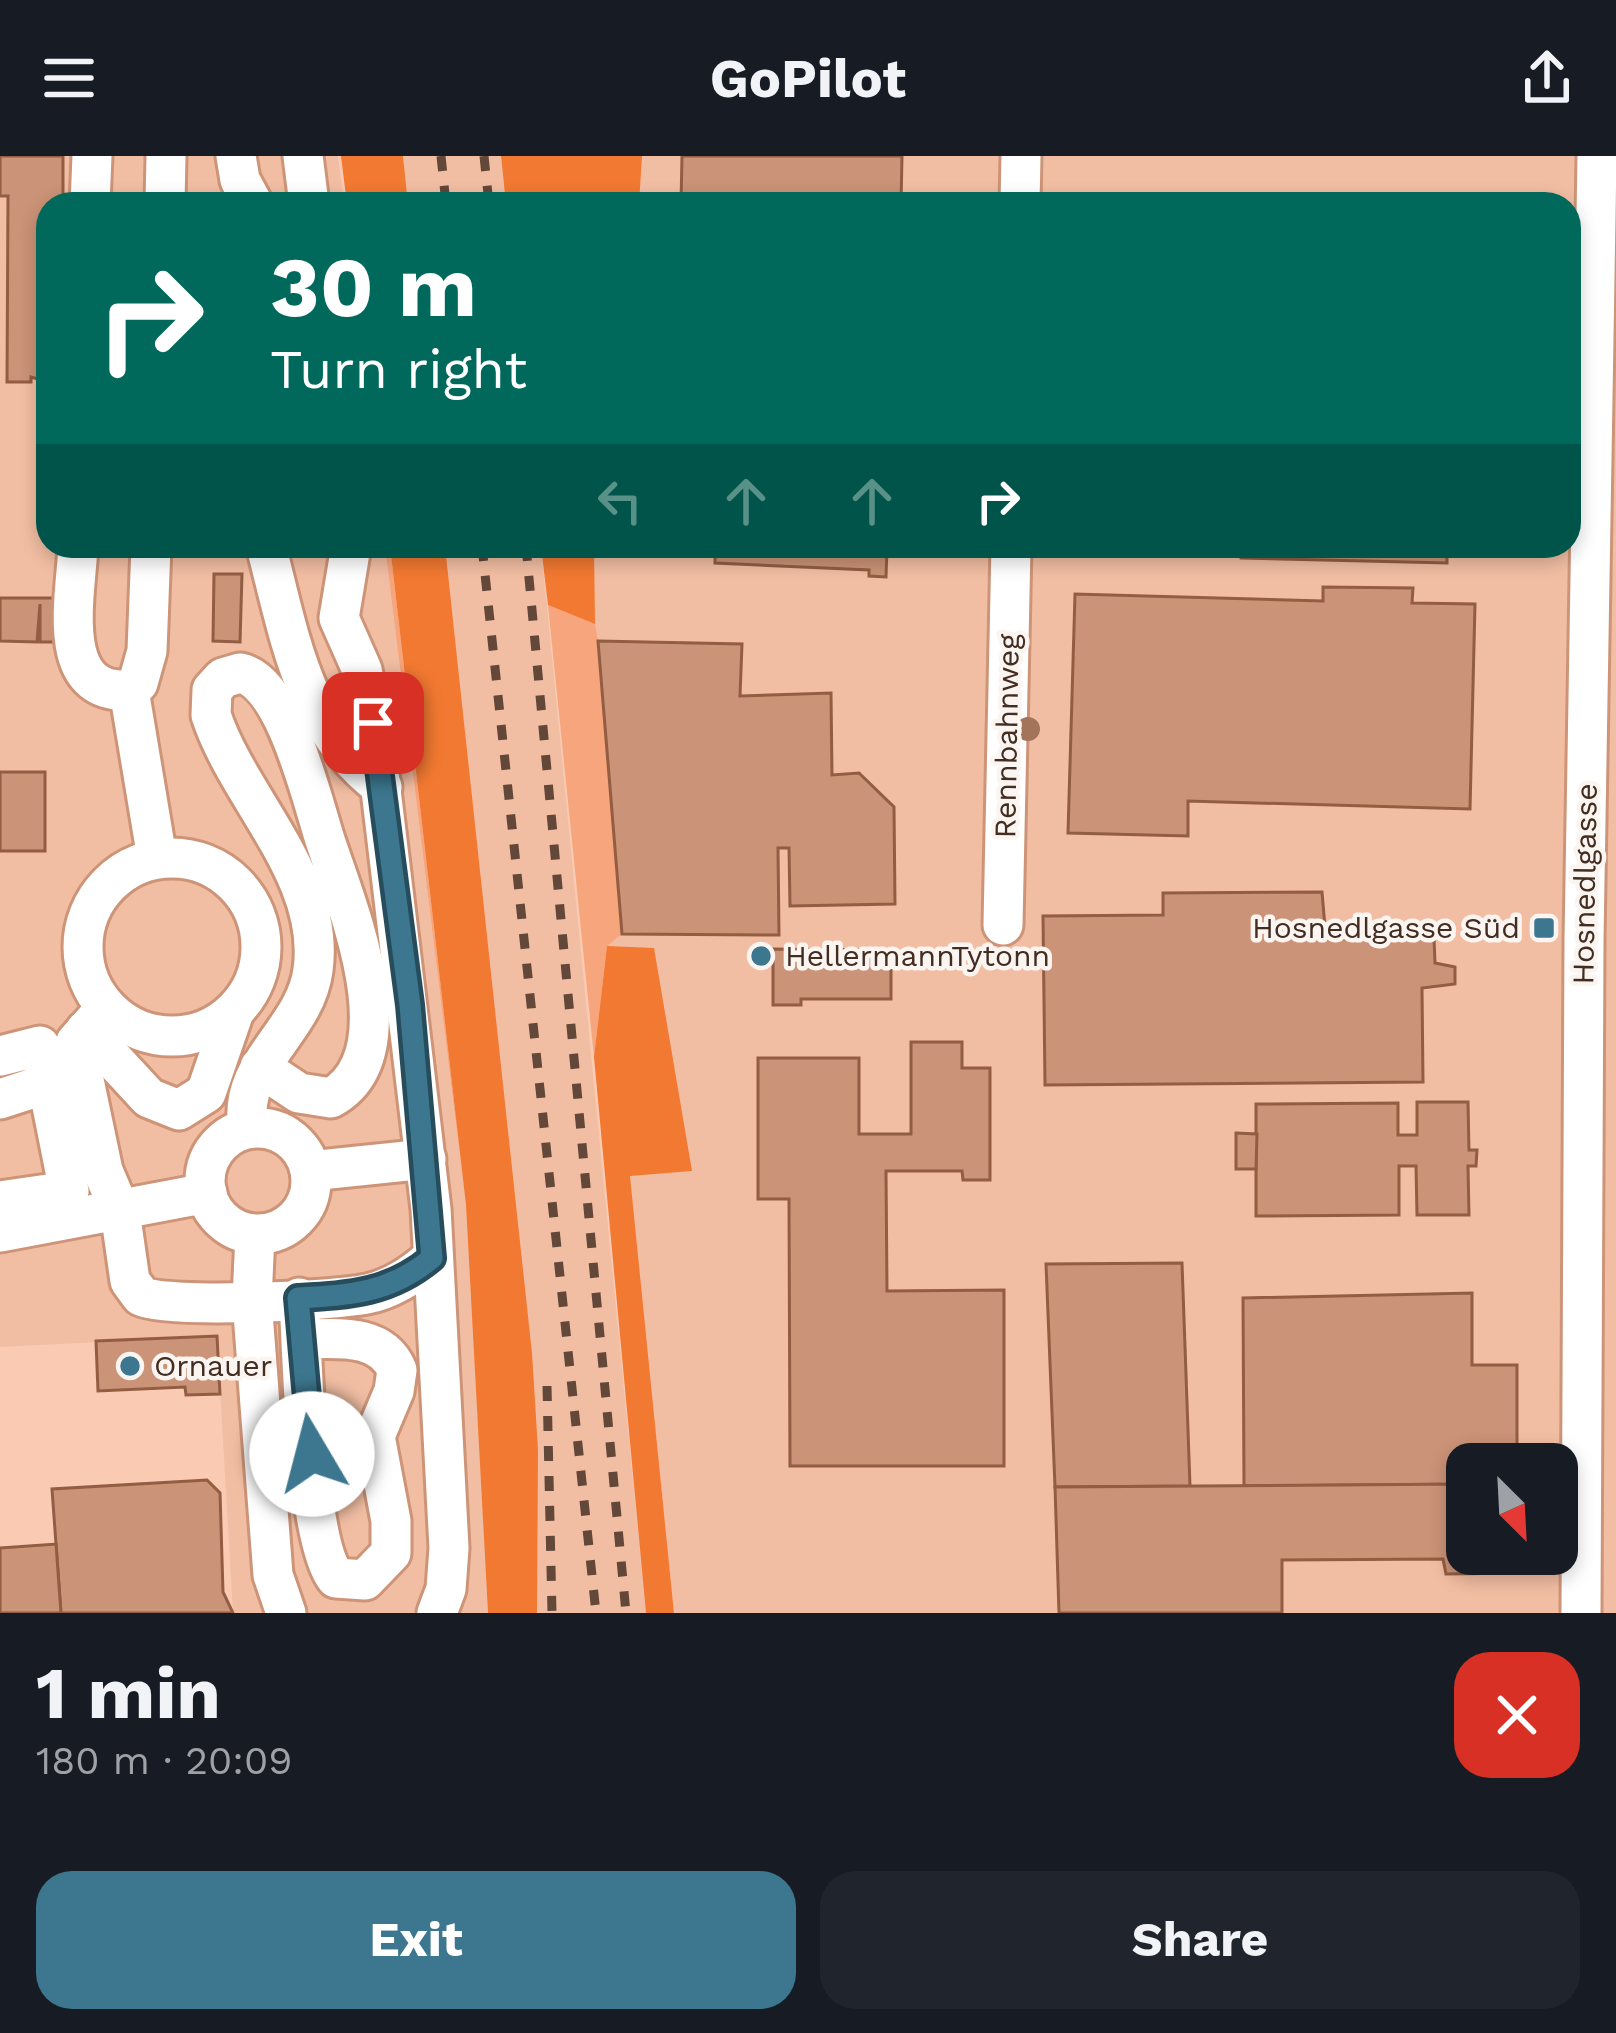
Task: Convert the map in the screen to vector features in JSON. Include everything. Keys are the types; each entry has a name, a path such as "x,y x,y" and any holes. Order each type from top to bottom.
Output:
{"street":[{"path":"90,192 92,156"},
{"path":"165,192 166,156"},
{"path":"236,156 247,192"},
{"path":"303,156 308,192"},
{"path":"1020,192 1021,156"},
{"name":"Hosnedlgasse","path":"1581,1613 1584,940 1597,156"},
{"path":"77,558 76,659 91,682 112,691 129,690 138,683 147,651 151,558"},
{"path":"269,558 290,645 312,704 326,732 382,787"},
{"path":"349,558 339,618 367,686 426,1159 449,1548 446,1588 437,1613"},
{"name":"Rennbahnweg","path":"1003,925 1011,558"},
{"path":"248,1128 247,1094 260,1067 302,1007 314,953 306,906 288,864 216,730 210,701 224,678 248,675 272,698 292,740 364,962 368,1033 359,1070 341,1093 320,1100 299,1094 260,1067"},
{"path":"129,690 157,858"},
{"path":"157,858 188,858 218,869 242,890 261,931 262,956 253,986 234,1012 206,1093 179,1110 148,1098 96,1019 81,946 87,915 112,879 157,858"},
{"path":"344,897 393,885"},
{"path":"96,1019 150,1034 181,1036 208,1030 234,1012"},
{"path":"0,1201 69,1191 86,1174 76,1042 96,1019"},
{"path":"0,1056 40,1046 49,1083 86,1174 120,1211 130,1281 141,1295 158,1301 366,1294 410,1277 432,1258"},
{"path":"0,1099 49,1083"},
{"path":"248,1128 287,1137 310,1171 301,1212 274,1232 254,1235 229,1226 215,1214 207,1193 206,1167 215,1149 248,1128"},
{"path":"310,1171 426,1159"},
{"path":"0,1232 207,1193"},
{"path":"254,1235 252,1300 273,1575 286,1613"},
{"path":"298,1298 304,1398 326,1563 337,1578 365,1580 386,1564 393,1540 375,1447 397,1370 386,1351 375,1345 301,1340"},
{"path":"263,1400 304,1398"}],"shaded area":[{"path":"0,156 338,156 342,192 36,192 36,558 386,558 466,1205 488,1613 233,1613 217,1336 0,1347"},
{"path":"341,156 403,156 407,192 346,192"},
{"path":"403,156 501,156 505,192 407,192"},
{"path":"501,156 642,156 640,192 505,192"},
{"path":"620,156 1616,156 1616,1613 674,1613 567,558 1581,558 1581,192 619,192"},
{"path":"386,558 391,558 466,1205"},
{"path":"391,558 446,558 532,1353 538,1450 537,1613 488,1613 466,1205"},
{"path":"446,558 542,558 646,1613 537,1613 532,1353"},
{"path":"542,558 594,558 595,624 548,605"},
{"path":"548,605 595,624 598,641 622,934 607,946 594,1057"},
{"path":"607,946 654,948 692,1171 630,1176 674,1613 646,1613 594,1057"}],"building":[{"path":"0,156 63,156 63,192 36,192 36,378 31,377 31,382 7,382 8,196 0,196"},
{"path":"682,156 902,156 901,192 681,192"},
{"path":"715,558 887,558 886,577 869,576 869,570 715,563"},
{"path":"1241,558 1447,558 1447,563"},
{"path":"214,574 242,574 240,642 213,641"},
{"path":"1323,587 1413,588 1412,603 1475,604 1470,809 1188,801 1188,836 1068,833 1075,594 1323,601"},
{"path":"0,598 57,598 57,642 40,642 40,604 37,642 0,641"},
{"path":"598,641 742,644 740,696 831,693 832,775 859,773 894,807 895,904 790,906 789,848 778,848 779,935 622,934"},
{"path":"0,772 45,772 45,851 0,851"},
{"path":"1322,892 1326,939 1434,938 1435,963 1455,967 1455,984 1422,988 1423,1082 1045,1085 1043,916 1163,915 1163,893"},
{"path":"773,949 891,950 891,999 801,999 801,1005 773,1005"},
{"path":"911,1042 962,1042 962,1068 990,1068 990,1180 963,1180 962,1171 886,1171 887,1291 1004,1290 1004,1466 790,1466 789,1199 758,1199 758,1058 859,1058 859,1134 911,1134"},
{"path":"1417,1102 1468,1102 1469,1150 1477,1150 1476,1166 1468,1166 1469,1215 1417,1215 1416,1166 1399,1166 1399,1215 1256,1216 1256,1104 1398,1103 1398,1135 1417,1135"},
{"path":"1236,1133 1257,1134 1256,1169 1236,1169"},
{"path":"1182,1263 1190,1486 1055,1487 1046,1264"},
{"path":"1472,1293 1472,1365 1517,1365 1517,1443 1446,1443 1446,1484 1244,1486 1243,1298"},
{"path":"217,1336 220,1394 186,1395 185,1387 98,1391 96,1341"},
{"path":"207,1480 220,1493 223,1592 233,1613 61,1613 52,1489"},
{"path":"1446,1484 1446,1574 1443,1559 1282,1560 1282,1613 1059,1613 1055,1487"},
{"path":"56,1544 61,1613 0,1613 0,1548"}],"railway":[{"path":"441,156 445,192"},
{"path":"484,156 488,192"},
{"path":"483,558 596,1613"},
{"path":"527,558 626,1613"},
{"path":"547,1386 552,1613"}],"place":[{"name":"Hosnedlgasse Süd","path":"1544,928"},
{"name":"HellermannTytonn","path":"761,956"},
{"name":"Ornauer","path":"130,1366"}],"route":[{"path":"312,1454 298,1298 366,1294 410,1277 432,1258 410,1005 373,723"}]}
